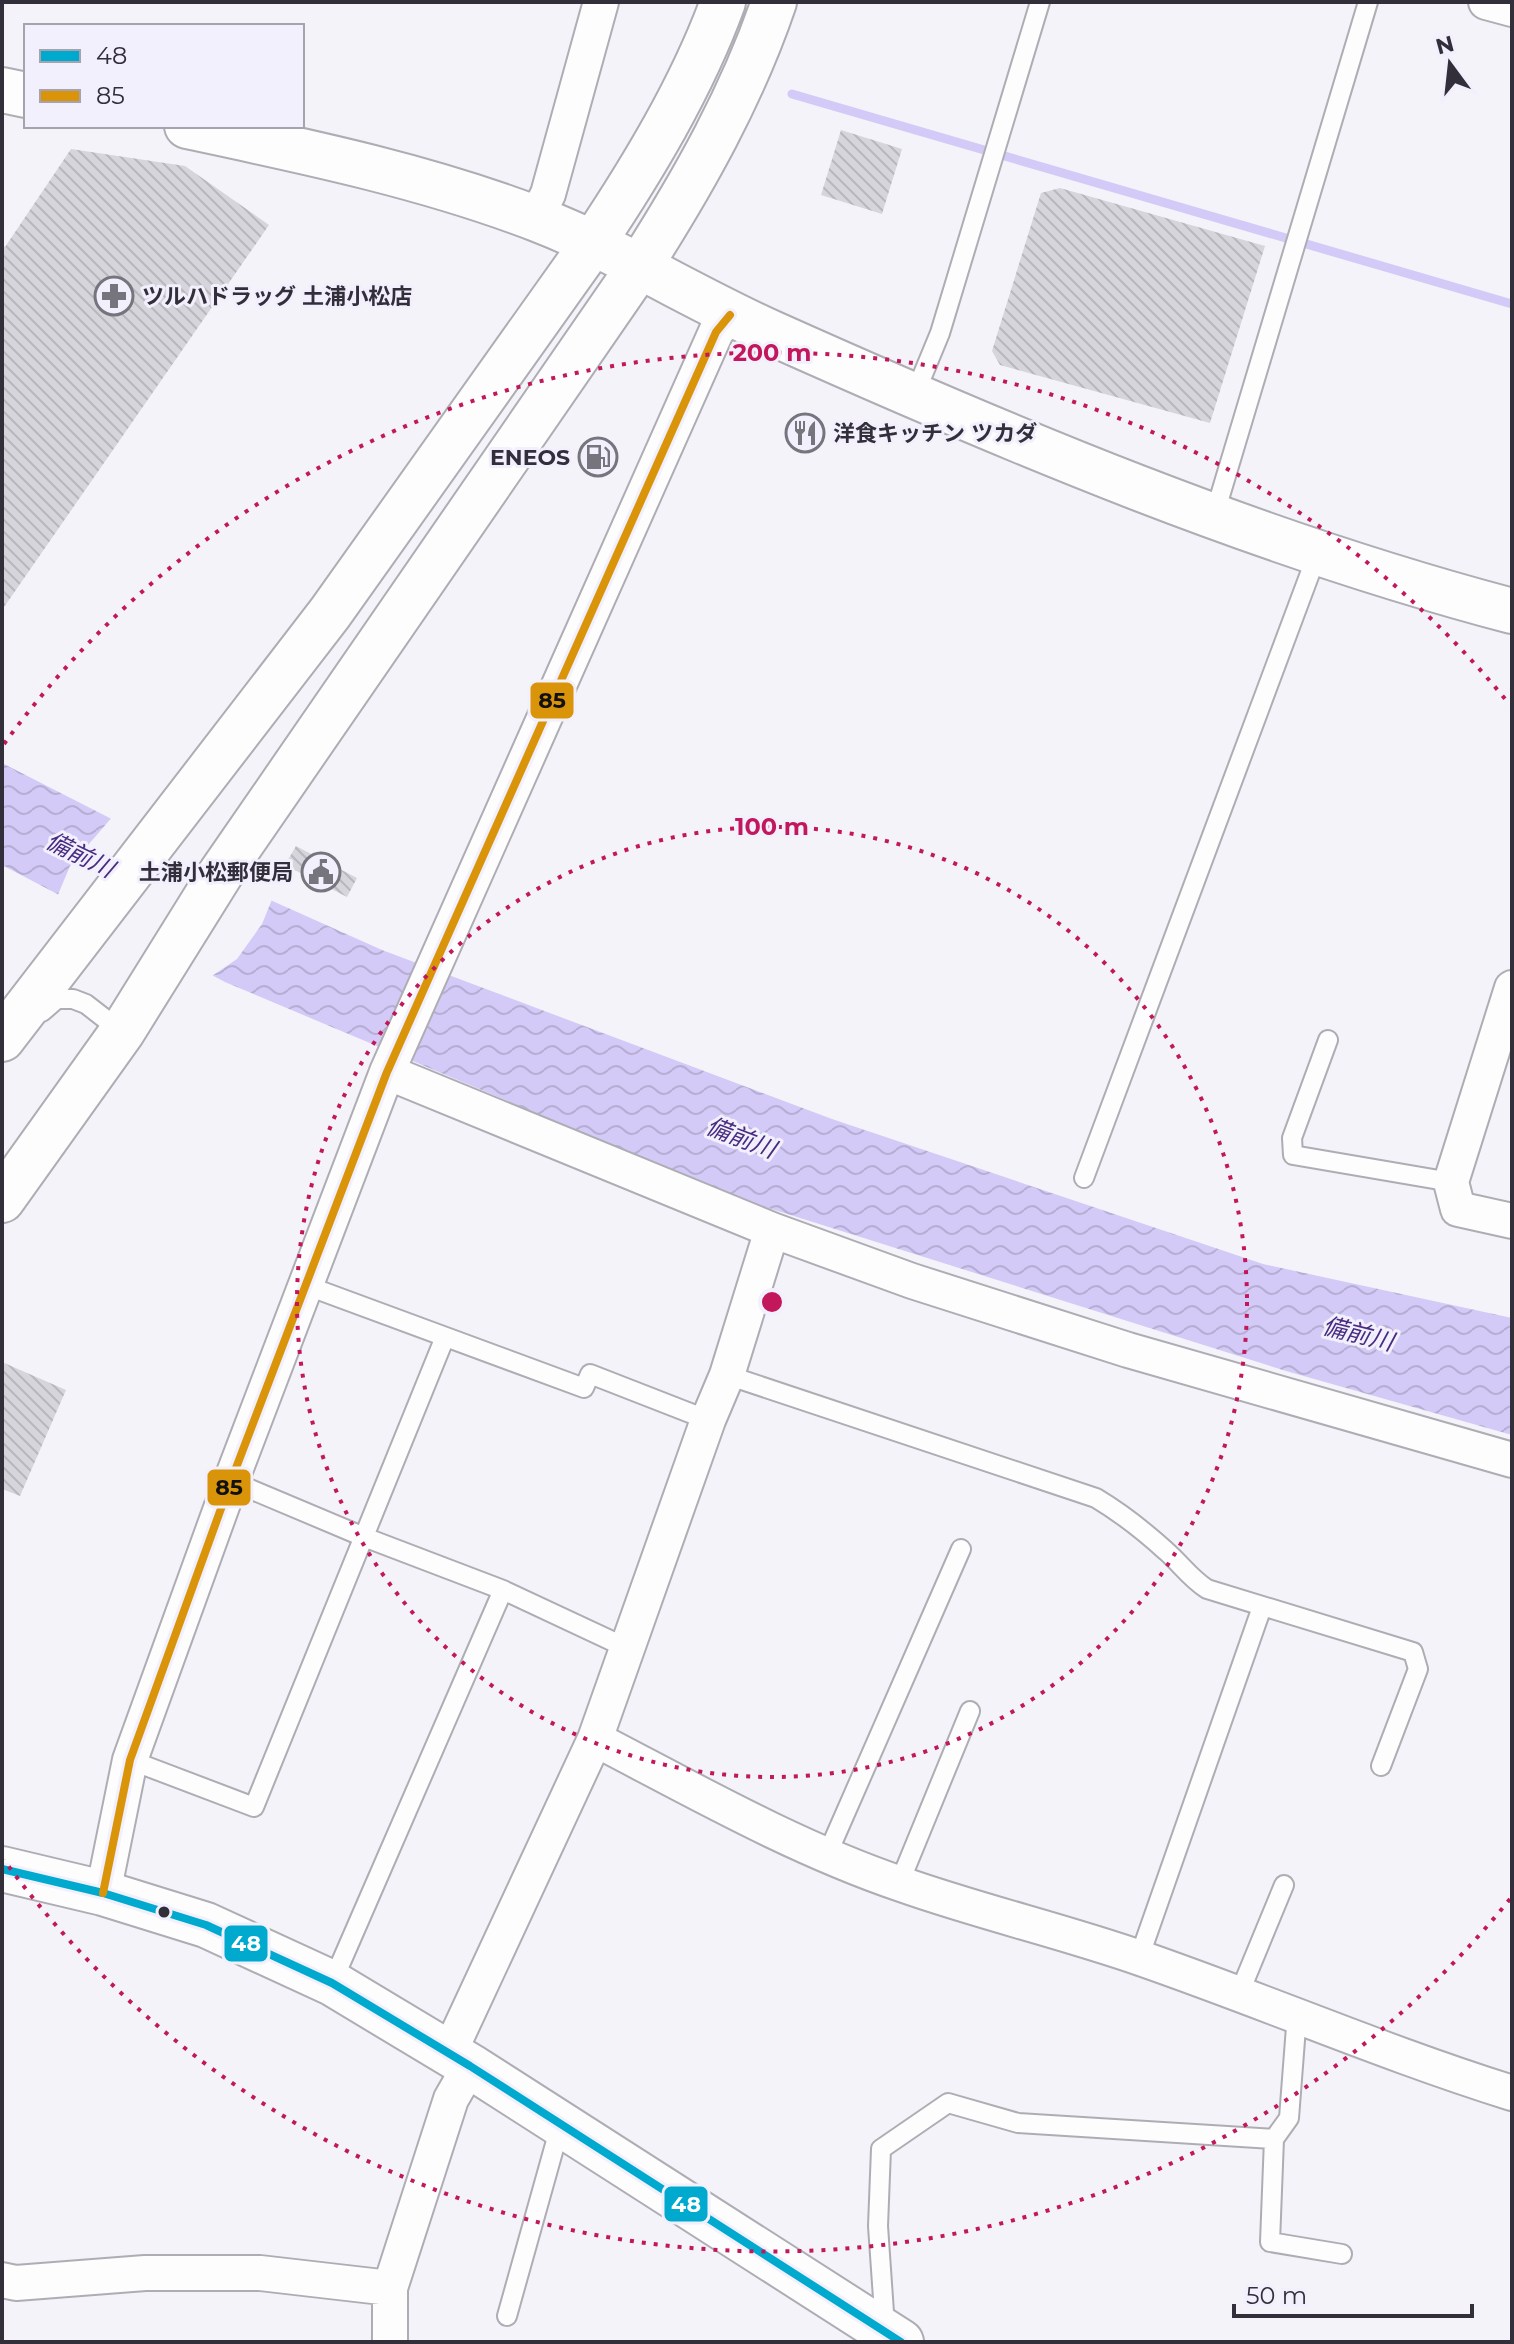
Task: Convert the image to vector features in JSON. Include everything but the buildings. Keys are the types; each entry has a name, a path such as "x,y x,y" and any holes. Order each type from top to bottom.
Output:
{"street":[{"path":"535,219 548,194 601,2"},
{"path":"2,1039 330,613 593,243 627,192 691,76 723,2"},
{"path":"2,1200 122,1032 221,873 641,264 705,160 742,84 774,2"},
{"path":"1486,2 1512,9"},
{"path":"2,90 24,95"},
{"path":"196,128 395,174 535,219 641,264 730,315 914,396 1214,516 1434,591 1512,611"},
{"path":"103,1893 130,1760 231,1481 390,1066 716,332 730,315"},
{"path":"1512,988 1502,1054 1451,1182 1458,1209 1512,1221"},
{"path":"390,1066 772,1230 912,1281 1128,1350 1512,1460"},
{"path":"390,2342 390,2288 451,2099 460,2059 595,1739 629,1649 708,1420 727,1375 772,1230"},
{"path":"595,1739 827,1855 899,1884 1139,1958 1297,2014 1406,2060 1512,2093"},
{"path":"2,1869 103,1893 206,1925 332,1983 460,2059 893,2337"},
{"path":"2,2280 16,2283 145,2273 260,2273 390,2288"}],"lane":[{"path":"914,396 940,333 1040,2"},
{"path":"1214,516 1368,2"},
{"path":"1084,1178 1318,552"},
{"path":"2,1061 45,1007 57,999 73,999 86,1004 122,1032"},
{"path":"1328,1040 1292,1138 1293,1155 1451,1182"},
{"path":"305,1285 584,1388 590,1374 708,1420"},
{"path":"130,1760 254,1807 445,1337"},
{"path":"727,1375 1096,1498 1122,1514 1169,1553 1190,1578 1207,1589 1413,1652 1418,1669 1381,1766"},
{"path":"231,1481 364,1537 503,1590 629,1649"},
{"path":"827,1855 961,1549"},
{"path":"332,1983 503,1590"},
{"path":"1139,1958 1262,1607"},
{"path":"899,1884 970,1711"},
{"path":"1239,1994 1284,1885"},
{"path":"1297,2014 1289,2118 1274,2139 1270,2242 1342,2254"},
{"path":"893,2337 878,2226 881,2149 948,2103 1018,2123 1274,2139"},
{"path":"507,2316 561,2123"}],"water":[{"name":"備前川","path":"2,763 268,899 382,950 832,1119 1263,1264 1512,1318 1512,1435 1286,1371 740,1199 225,982 2,865"}],"pier":[{"path":"114,815 273,897 262,924 237,959 209,978 57,897 70,866"}],"waterway":[{"path":"792,94 1512,304"}],"transit line":[{"name":"85","path":"103,1893 130,1760 231,1481 387,1072 716,332 730,315"},
{"name":"48","path":"2,1869 103,1893 206,1925 332,1983 470,2066 901,2342"}],"place":[{"name":"ツルハドラッグ 土浦小松店","path":"114,296"},
{"name":"洋食キッチン ツカダ","path":"805,433"},
{"name":"ENEOS","path":"598,457"},
{"name":"土浦小松郵便局","path":"321,872"}]}
